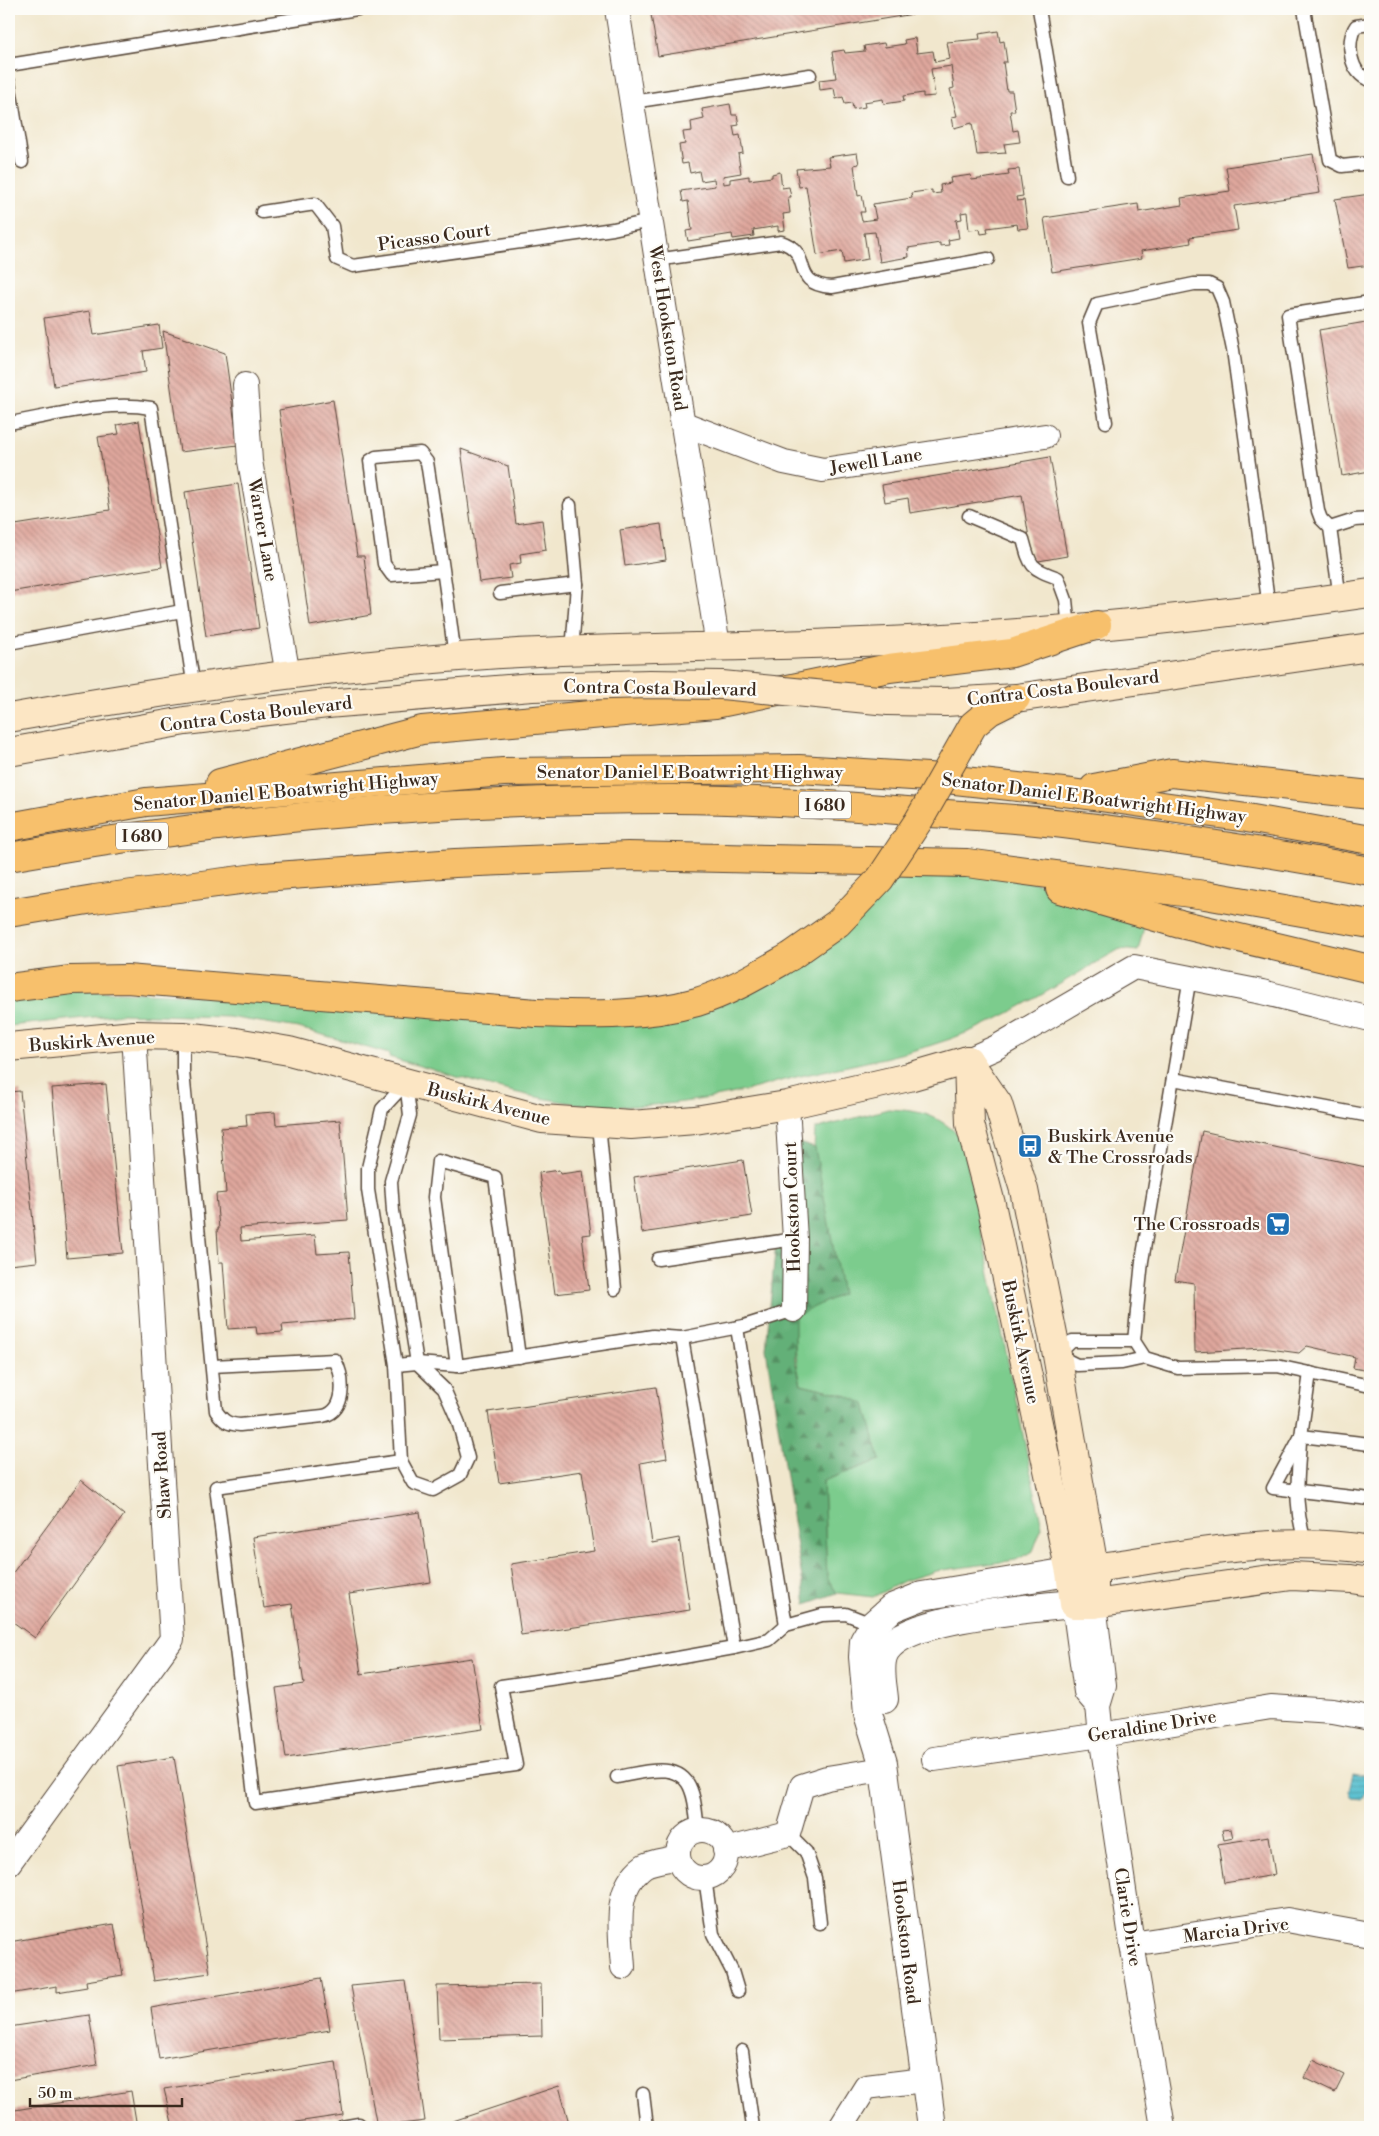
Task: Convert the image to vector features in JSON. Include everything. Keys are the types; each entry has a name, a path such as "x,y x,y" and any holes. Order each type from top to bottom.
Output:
{"highway":[{"path":"146,802 422,730 715,704 889,668 1012,653 1097,625"},
{"path":"9,988 71,980 127,979 536,1013 598,1015 650,1012 698,1001 738,985 791,956 838,923 880,879 919,820 973,726 990,711 1016,698"},
{"name":"Senator Daniel E Boatwright Highway","path":"9,827 146,802 523,772 799,769 928,777 1072,793 1247,818 1370,840"},
{"path":"1072,793 1172,773 1370,795"},
{"name":"I 680","path":"9,856 75,845 276,818 458,805 674,799 836,805 1061,824 1270,852 1370,871"},
{"path":"9,914 94,899 263,877 455,863 628,856 967,863 1205,895 1370,924"},
{"path":"967,863 1180,924 1370,969"}],"main road":[{"name":"Contra Costa Boulevard","path":"9,718 288,675 454,658 718,646 840,643 1069,628 1188,618 1370,594"},
{"name":"Contra Costa Boulevard","path":"9,752 185,722 328,704 532,687 650,684 722,685 888,701 945,702 1016,698 1370,647"},
{"name":"Buskirk Avenue","path":"9,1047 134,1035 183,1036 289,1052 542,1119 599,1125 631,1125 695,1120 787,1104 909,1077 968,1060"},
{"name":"Buskirk Avenue","path":"968,1060 998,1104 1024,1190 1057,1355 1082,1570 1084,1604"},
{"name":"Buskirk Avenue","path":"968,1060 970,1124 1082,1570"},
{"path":"1082,1570 1248,1545 1306,1544 1370,1550"},
{"path":"1084,1604 1292,1576 1370,1582"}],"street":[{"name":"West Hookston Road","path":"617,9 718,646"},
{"name":"Warner Lane","path":"245,385 250,461 288,675"},
{"name":"Jewell Lane","path":"684,424 784,462 823,470 1045,436"},
{"path":"968,1060 995,1048 1134,967 1190,977 1370,1019"},
{"name":"Shaw Road","path":"9,1863 172,1639 134,1035"},
{"name":"Hookston Court","path":"787,1104 795,1239 794,1310"},
{"name":"Hookston Road","path":"932,2127 924,2080 882,1762 885,1716 881,1668 884,1652 884,1632 892,1608 922,1596 1082,1570"},
{"path":"884,1632 956,1620 1084,1604"},
{"name":"Clarie Drive","path":"1084,1604 1104,1686 1098,1706 1101,1736 1132,1944 1163,2127"},
{"name":"Geraldine Drive","path":"934,1759 1101,1736 1271,1707 1334,1711 1370,1718"},
{"path":"725,1850 788,1834 802,1786 882,1762"},
{"path":"698,1830 716,1834 722,1841 725,1850 725,1860 721,1868 714,1875 705,1878 687,1873 681,1866 678,1857 678,1848 682,1839 689,1833 698,1830"},
{"path":"624,1967 620,1915 626,1884 645,1865 678,1857"},
{"name":"Marcia Drive","path":"1132,1944 1287,1920 1370,1935"},
{"path":"841,2127 866,2087 924,2080"}],"lane":[{"path":"9,65 357,9"},
{"path":"1039,9 1067,176"},
{"path":"1304,9 1330,160 1342,166 1370,163"},
{"path":"1370,24 1356,26 1350,41 1354,68 1360,76 1370,80"},
{"path":"632,102 810,76"},
{"path":"9,82 22,162"},
{"name":"Picasso Court","path":"262,212 315,204 332,226 337,259 354,266 613,229 650,221"},
{"path":"656,260 781,242 791,245 799,255 810,282 816,286 832,286 988,258"},
{"path":"1106,422 1089,323 1097,304 1194,284 1209,284 1217,288 1223,302 1233,350 1269,607"},
{"path":"1340,598 1330,528 1321,519 1318,511 1288,315 1370,302"},
{"path":"9,423 105,407 135,405 151,408 194,688"},
{"path":"443,571 392,575 384,564 370,461 376,457 420,453 427,462 443,571 454,658"},
{"path":"570,505 577,584 572,652"},
{"path":"969,516 1023,539 1030,564 1042,572 1058,578 1066,600 1069,628"},
{"path":"1330,528 1355,520 1370,519"},
{"path":"500,593 577,584"},
{"path":"9,643 182,611"},
{"path":"1145,1358 1134,1341 1142,1261 1190,977"},
{"path":"183,1036 183,1072 216,1412 223,1421 230,1424 323,1416 332,1414 338,1407 341,1388 339,1367 335,1360 212,1366"},
{"path":"1173,1079 1370,1116"},
{"path":"406,1084 410,1115 391,1180 393,1211 417,1363 444,1389 458,1421 468,1458 460,1476 433,1490 412,1483 401,1461 396,1365 368,1183 368,1168 382,1109 406,1084"},
{"path":"599,1125 615,1289"},
{"path":"457,1366 434,1197 438,1162 495,1177 519,1356"},
{"path":"658,1258 795,1239"},
{"path":"396,1365 417,1363 457,1366 654,1336 682,1338 738,1328 794,1310"},
{"path":"738,1328 786,1625"},
{"path":"682,1338 734,1648"},
{"path":"1134,1341 1072,1341 1057,1355 1078,1365 1122,1363 1145,1358 1178,1368 1277,1366 1370,1386"},
{"path":"1306,1544 1298,1520 1297,1492 1301,1436 1310,1373"},
{"path":"1301,1436 1370,1444"},
{"path":"1301,1436 1273,1488 1370,1499"},
{"path":"401,1461 216,1487 255,1803 516,1765 501,1686 599,1672 734,1648 769,1640 786,1625 822,1615 846,1614 884,1632"},
{"path":"617,1777 665,1769 681,1776 691,1790 698,1830"},
{"path":"788,1834 806,1852 815,1878 820,1923"},
{"path":"705,1878 713,1934 732,1971 738,1991"},
{"path":"742,2051 753,2127"},
{"path":"643,2094 647,2127"},
{"path":"342,2127 359,2124 362,2127"}],"green space":[{"path":"890,861 967,863 1147,915 1138,951 1120,949 1009,1013 971,1031 929,1046 724,1095 683,1102 641,1106 599,1106 531,1096 436,1071 389,1057 389,1054 299,1028 228,1017 122,1014 9,1026 9,988 650,1012 791,956"},
{"path":"888,1109 928,1115 953,1130 962,1138 1042,1527 1033,1551 1016,1560 936,1571 904,1581 873,1597 837,1593 827,1578 823,1481 880,1460 843,1394 801,1384 794,1322 815,1129"},
{"path":"789,1140 815,1148 842,1294 795,1316 795,1360 801,1384 843,1394 865,1404 880,1460 823,1481 827,1578 837,1593 806,1604 766,1349 776,1241 795,1239"}],"water":[{"path":"1353,1773 1369,1776 1370,1789 1367,1788 1363,1799 1352,1798 1349,1791"}],"building":[{"path":"650,9 938,9 938,10 658,56"},
{"path":"998,31 1000,42 1004,41 1007,62 1003,62 1007,91 1012,91 1015,111 1010,111 1013,131 1018,130 1020,142 1004,144 1006,153 977,155 972,123 954,128 952,117 957,116 950,89 954,88 951,66 931,69 935,96 923,97 923,93 903,96 904,101 884,104 883,99 864,102 865,107 853,109 852,103 845,104 843,97 836,99 834,88 820,90 819,80 836,78 832,52 844,50 845,53 865,51 864,46 884,43 885,47 905,44 904,40 915,38 917,53 933,51 935,62 950,59 947,42 980,39 979,34"},
{"path":"730,104 732,115 737,115 739,125 733,126 735,136 740,135 743,153 738,154 741,173 723,176 724,184 730,183 730,179 749,176 749,180 772,177 772,174 780,172 782,188 789,187 791,197 788,197 790,213 783,214 785,230 778,231 778,226 753,230 754,236 733,239 732,234 688,241 686,231 692,230 688,201 683,202 681,191 715,186 714,179 701,181 699,171 690,173 688,163 682,164 679,145 685,144 683,132 692,131 691,122 704,119 702,109"},
{"path":"857,153 859,164 854,165 858,196 862,195 865,212 860,212 862,221 876,219 873,204 912,198 911,193 932,190 932,194 941,193 940,185 951,183 950,178 971,175 972,180 1009,175 1008,170 1019,169 1023,196 1016,197 1017,201 1024,200 1028,228 1018,229 1017,224 987,228 988,233 981,234 980,229 969,230 967,212 961,213 962,219 956,220 959,238 948,240 949,245 940,246 940,243 908,248 909,257 880,262 875,232 864,233 868,259 844,263 842,251 817,255 806,186 799,187 796,169 830,166 828,157"},
{"path":"1313,154 1320,193 1234,206 1238,230 1190,237 1191,243 1141,251 1142,258 1052,272 1044,218 1138,204 1139,212 1182,205 1181,198 1230,191 1226,167"},
{"path":"1370,194 1370,265 1348,268 1335,199"},
{"path":"90,311 94,335 159,325 162,348 143,351 146,372 54,386 44,318"},
{"path":"1366,322 1370,349 1370,471 1342,476 1319,330"},
{"path":"163,331 225,353 238,445 180,452"},
{"path":"333,400 357,556 364,556 371,615 310,626 279,410"},
{"path":"139,421 162,567 9,592 9,494 15,525 110,510 98,437 119,434 117,425"},
{"path":"461,449 508,466 516,524 542,520 546,550 520,554 521,563 509,565 511,578 479,582"},
{"path":"1050,457 1067,556 1033,562 1022,495 910,513 908,498 885,502 882,485"},
{"path":"238,484 259,628 206,636 185,492"},
{"path":"661,524 666,560 625,566 620,530"},
{"path":"106,1084 123,1253 67,1258 52,1088"},
{"path":"20,1091 37,1262 9,1265 9,1092"},
{"path":"275,1112 276,1125 340,1120 348,1220 240,1228 241,1241 315,1235 317,1254 349,1252 354,1319 282,1325 283,1332 257,1334 256,1327 228,1329 223,1262 219,1262 217,1229 219,1229 216,1194 226,1193 221,1128 247,1126 246,1114"},
{"name":"The Crossroads","path":"1202,1131 1370,1168 1370,1371 1353,1368 1355,1357 1307,1346 1299,1353 1262,1348 1195,1352 1194,1283 1175,1280"},
{"path":"743,1160 752,1216 642,1233 634,1177"},
{"path":"559,1170 560,1174 583,1171 591,1234 582,1235 589,1290 555,1294 539,1173"},
{"path":"656,1387 667,1458 640,1463 652,1543 679,1538 690,1610 521,1635 511,1564 594,1551 582,1471 499,1483 488,1412"},
{"path":"81,1480 124,1515 35,1638 9,1619 9,1578"},
{"path":"420,1512 431,1582 349,1594 361,1674 472,1658 483,1729 286,1758 276,1688 304,1684 292,1604 264,1608 253,1537"},
{"path":"174,1757 210,1973 154,1981 118,1766"},
{"path":"1231,1829 1233,1838 1224,1840 1222,1830"},
{"path":"1269,1836 1275,1875 1224,1883 1218,1844"},
{"path":"114,1924 123,1975 86,1981 87,1987 57,1992 57,1986 9,1994 9,1942"},
{"path":"321,1978 330,2030 159,2059 151,2008"},
{"path":"405,1981 425,2121 377,2127 351,1986"},
{"path":"541,1984 542,2036 439,2039 437,1986"},
{"path":"89,2015 97,2065 9,2080 9,2027"},
{"path":"1313,2060 1344,2075 1335,2093 1304,2078"},
{"path":"336,2062 343,2115 263,2127 173,2127 164,2089"},
{"path":"559,2086 570,2127 435,2127"},
{"path":"131,2091 137,2127 9,2127 9,2111"}],"place":[{"name":"Buskirk Avenue & The Crossroads","path":"1030,1146"},
{"name":"The Crossroads","path":"1278,1224"}]}
